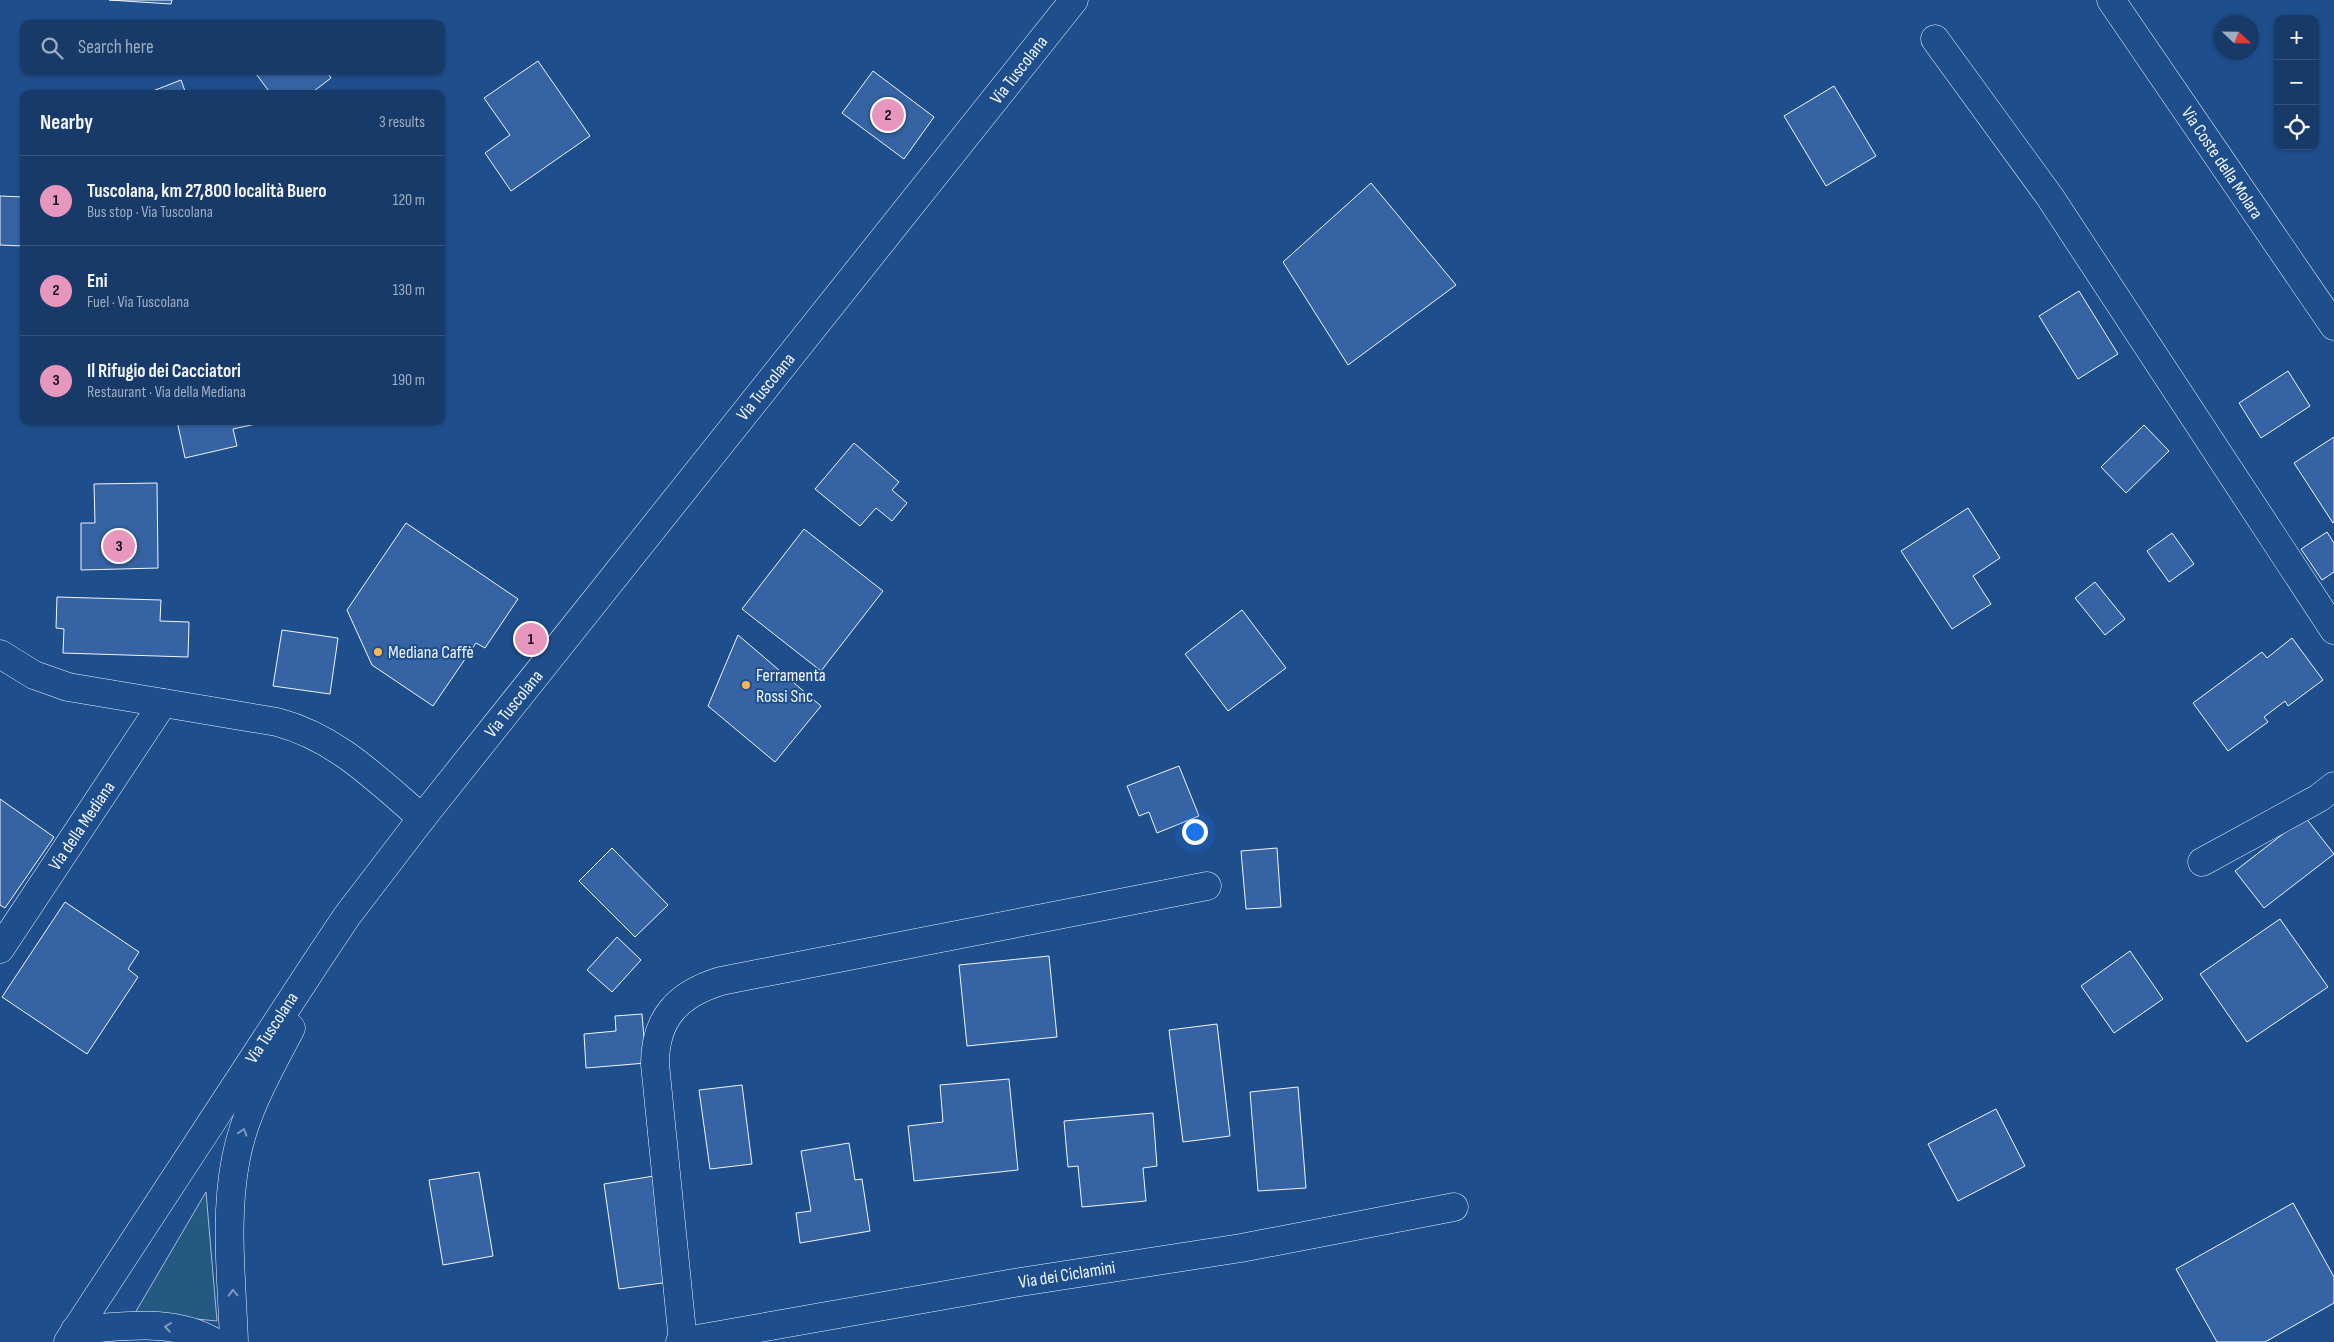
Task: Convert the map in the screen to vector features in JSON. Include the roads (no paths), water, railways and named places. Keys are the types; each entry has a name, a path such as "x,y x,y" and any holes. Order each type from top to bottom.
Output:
{"street":[{"name":"Via Tuscolana","path":"75,1338 347,916 422,818 1074,0"},
{"name":"Via Coste della Molara","path":"2110,0 2334,326"},
{"path":"1935,39 2050,197 2334,630"},
{"path":"3,663 53,683 277,722 312,734 349,757 422,818"},
{"name":"Via della Mediana","path":"0,949 163,703"},
{"path":"2202,862 2319,798 2334,786"},
{"path":"682,1342 655,1064 656,1040 667,1016 676,1005 697,990 722,981 1207,886"},
{"path":"234,1342 230,1207 236,1157 257,1094 347,916"},
{"name":"Via dei Ciclamini","path":"682,1342 1014,1283 1241,1248 1454,1208"},
{"path":"75,1338 162,1326 192,1332 214,1342"}],"place":[{"name":"Eni","path":"888,115"},
{"name":"Il Rifugio dei Cacciatori","path":"119,546"},
{"name":"Tuscolana, km 27,800 località Buero","path":"531,639"},
{"name":"Mediana Caffè","path":"378,652"},
{"name":"Ferramenta Rossi Snc","path":"746,685"}]}
